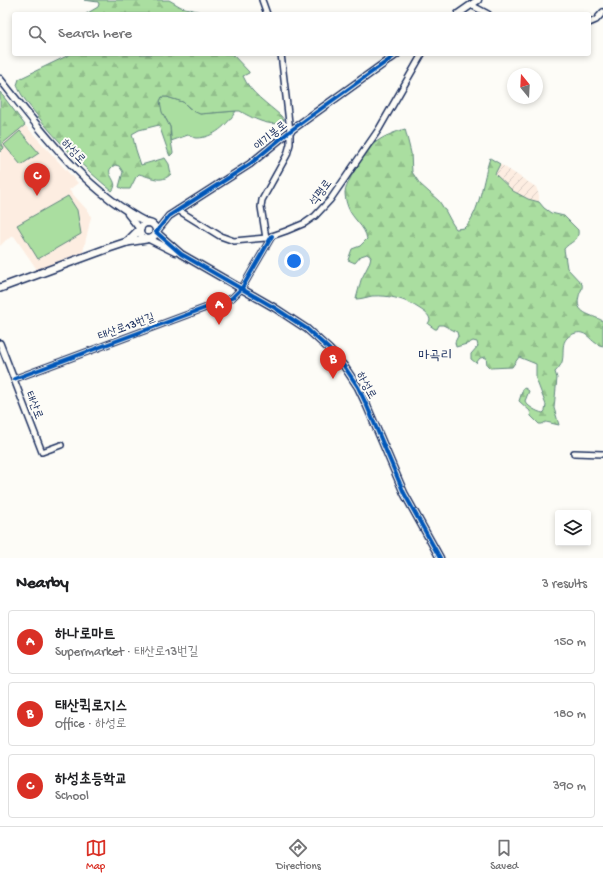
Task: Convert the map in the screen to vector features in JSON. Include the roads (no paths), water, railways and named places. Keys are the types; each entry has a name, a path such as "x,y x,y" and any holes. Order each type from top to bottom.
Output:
{"main road":[{"path":"127,242 140,229"},
{"path":"2,287 127,242 147,239"}],"street":[{"path":"262,0 266,12"},
{"path":"461,12 478,0"},
{"path":"470,5 484,12"},
{"path":"591,23 596,20 603,12"},
{"path":"266,238 261,207 262,200 287,155 290,144 290,131 281,56"},
{"name":"애기봉로","path":"156,232 169,216 250,164 290,131 394,56"},
{"name":"석평로","path":"178,210 220,236 227,239 242,241 266,238 305,223 323,210 379,129 421,56"},
{"name":"하성로","path":"0,79 61,154 91,183 124,210 149,223"},
{"path":"124,210 140,229 141,236 181,254"},
{"path":"140,229 142,225 169,216"},
{"path":"147,239 154,237 156,232 155,226 149,223"},
{"name":"하성로","path":"156,232 181,254 242,288 307,329 329,349 344,366 358,387 404,493 440,558"},
{"path":"242,288 272,236"},
{"path":"0,293 2,287"},
{"name":"태산로13번길","path":"14,379 232,298 242,288"},
{"name":"태산로","path":"0,343 42,452 61,445"},
{"path":"574,453 603,454"}],"place":[{"name":"하성초등학교","path":"37,196"},
{"name":"하나로마트","path":"219,325"},
{"name":"태산퀵로지스","path":"333,379"}],"district":[{"name":"마곡리","path":"435,354"}]}
